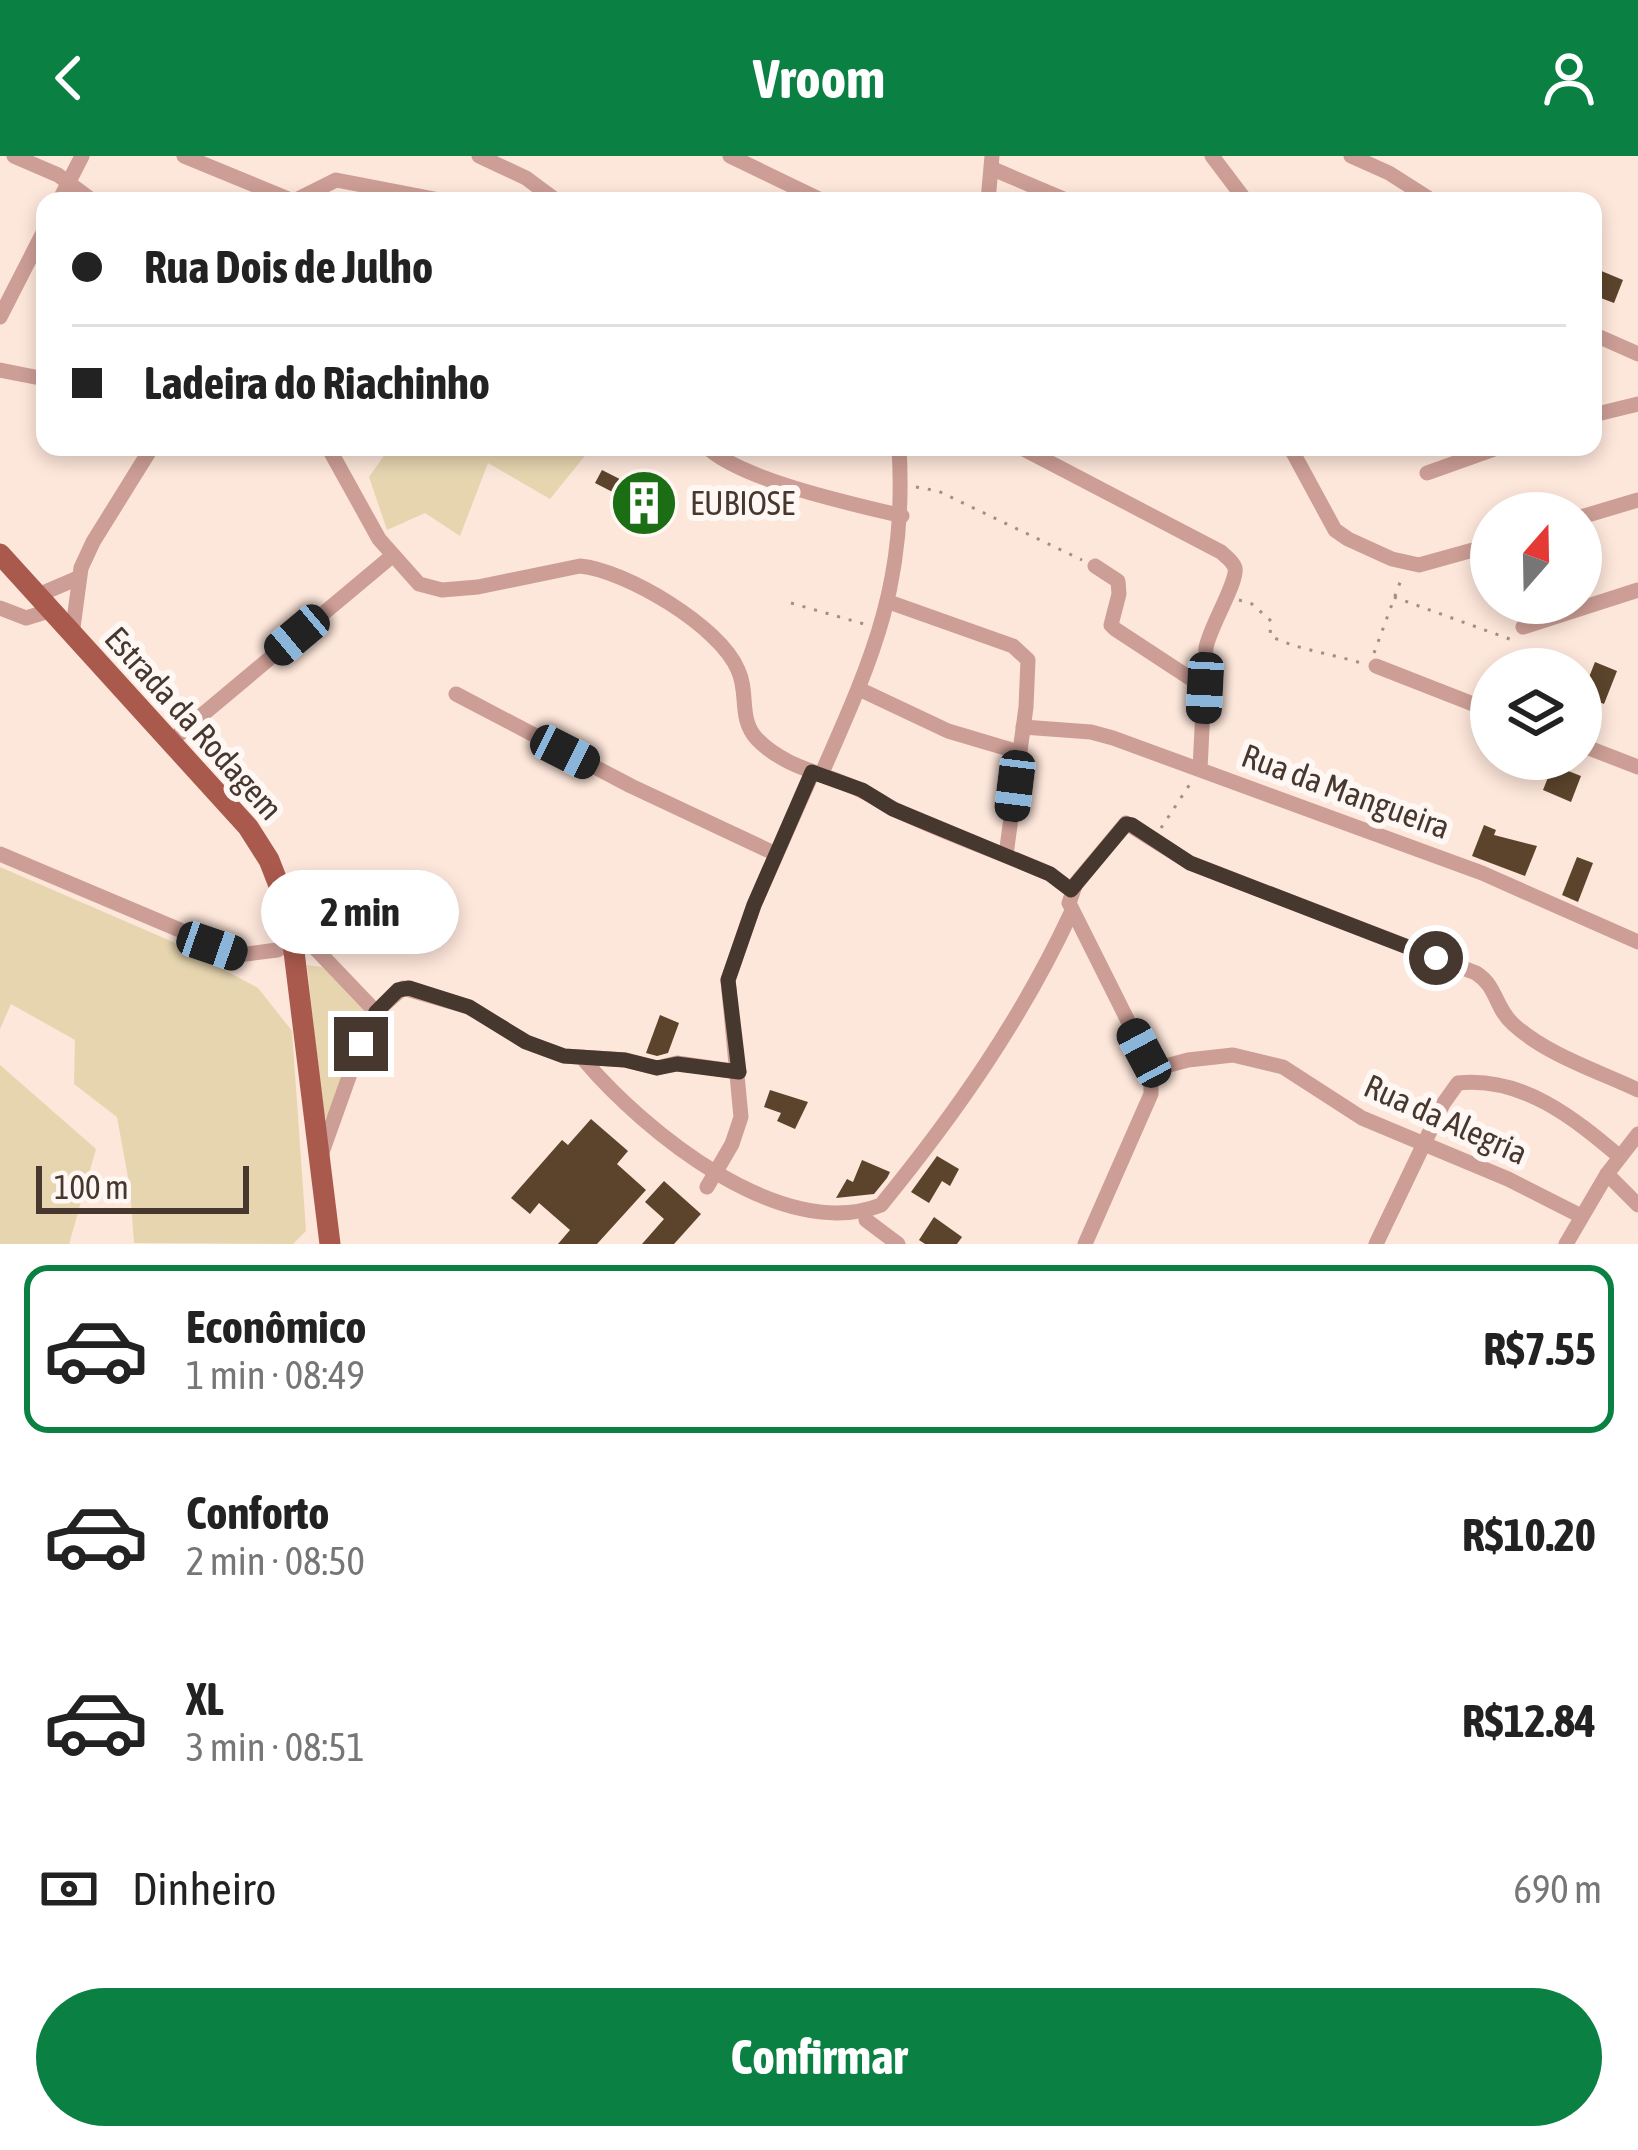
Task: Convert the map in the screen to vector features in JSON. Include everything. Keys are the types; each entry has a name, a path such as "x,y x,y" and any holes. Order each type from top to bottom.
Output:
{"main road":[{"name":"Estrada da Rodagem","path":"0,554 248,827 281,885 293,932 330,1244"}],"street":[{"path":"14,156 81,192"},
{"path":"63,192 82,156"},
{"path":"184,156 272,192"},
{"path":"479,156 545,192"},
{"path":"730,156 804,192"},
{"path":"1212,156 1239,192"},
{"path":"1351,156 1419,192"},
{"path":"989,192 992,162 1050,192"},
{"path":"312,192 336,180 398,192"},
{"path":"0,317 36,247"},
{"path":"1602,338 1638,354"},
{"path":"0,370 36,377"},
{"path":"1602,413 1638,404"},
{"path":"72,634 78,578 93,542 146,456"},
{"path":"333,456 392,556 419,584 442,590 580,566 597,567 623,578 691,619 718,642 740,671 748,727 782,760 1050,874 1071,890"},
{"path":"721,456 736,466 825,496 902,516"},
{"path":"707,1187 739,1128 739,1072 728,980 776,854 859,689 889,602 902,516 900,456"},
{"path":"1037,456 1221,552 1235,569 1209,632 1200,770"},
{"path":"1295,456 1335,530 1406,564 1470,551"},
{"path":"1427,473 1475,456"},
{"path":"1602,511 1638,500"},
{"path":"171,741 392,556"},
{"path":"1094,566 1118,581 1115,629 1205,688"},
{"path":"0,608 26,618 78,578"},
{"path":"1523,627 1638,590"},
{"path":"889,602 1024,652 1028,670 1024,727 1006,855"},
{"path":"1376,666 1470,703"},
{"path":"859,689 948,731 1019,752"},
{"path":"456,694 631,786 776,854"},
{"name":"Rua da Mangueira","path":"1024,727 1100,734 1482,873 1638,942"},
{"path":"1602,754 1638,767"},
{"path":"842,1229 866,1220 989,1066 1071,913 1071,890 1126,824 1190,863 1475,974 1494,988 1500,1010 1523,1033 1638,1090"},
{"path":"0,854 239,955 277,950 293,932 376,1012"},
{"path":"1071,913 1150,1070 1148,1108 1085,1244"},
{"path":"319,1161 376,1012 403,988 482,1013 543,1049 584,1060 625,1060 657,1068 686,1064 739,1072"},
{"name":"Rua da Alegria","path":"1150,1070 1212,1056 1257,1059 1283,1067 1362,1118 1508,1179 1581,1216"},
{"path":"584,1060 664,1149 723,1198"},
{"path":"1376,1244 1452,1089 1466,1082 1548,1103 1619,1157"},
{"path":"1566,1244 1607,1174 1638,1134"},
{"path":"1607,1174 1638,1205"},
{"path":"866,1220 898,1244"}],"path":[{"path":"902,487 938,491 1094,566"},
{"path":"1226,596 1252,604 1271,621 1270,636 1286,644 1369,666 1406,564"},
{"path":"1394,597 1519,642 1523,627"},
{"path":"791,603 880,628"},
{"path":"1154,840 1200,770"}],"shaded area":[{"path":"384,456 585,456 550,499 488,463 460,536 425,513 387,530 369,477"},
{"path":"0,867 173,942 258,988 292,1031 306,1231 293,1244 134,1243 117,1117 74,1084 75,1040 11,1004 0,1029"},
{"path":"307,965 322,967 368,1008 331,1119 323,1117"},
{"path":"0,1065 96,1149 69,1244 0,1244"}],"building":[{"path":"1602,271 1623,280 1614,303 1602,298"},
{"path":"602,470 659,499 649,518 629,508 632,502 595,483"},
{"path":"1602,665 1617,671 1602,703"},
{"path":"1547,780 1579,780 1571,802 1543,790"},
{"path":"1484,825 1496,830 1494,835 1537,846 1525,876 1472,856"},
{"path":"1577,857 1593,863 1578,902 1562,895"},
{"path":"660,1015 679,1023 668,1053 657,1056 646,1053"},
{"path":"770,1090 808,1102 795,1129 777,1121 781,1113 764,1107"},
{"path":"591,1119 628,1151 617,1164 646,1190 597,1244 558,1244 570,1230 539,1203 530,1214 511,1198 562,1140 568,1145"},
{"path":"937,1156 959,1169 950,1186 942,1181 929,1203 911,1192"},
{"path":"862,1160 890,1172 887,1178 874,1194 836,1198 847,1179 853,1182"},
{"path":"664,1181 701,1214 674,1244 642,1244 664,1219 645,1202"},
{"path":"934,1217 962,1237 957,1244 919,1240"}],"place":[{"name":"EUBIOSE","path":"644,503"}],"route":[{"path":"361,1044 376,1012 398,990 409,988 469,1007 526,1042 564,1056 739,1072 728,980 754,905 812,772 1050,874 1071,890 1116,832 1132,825 1190,863 1436,958"}]}
